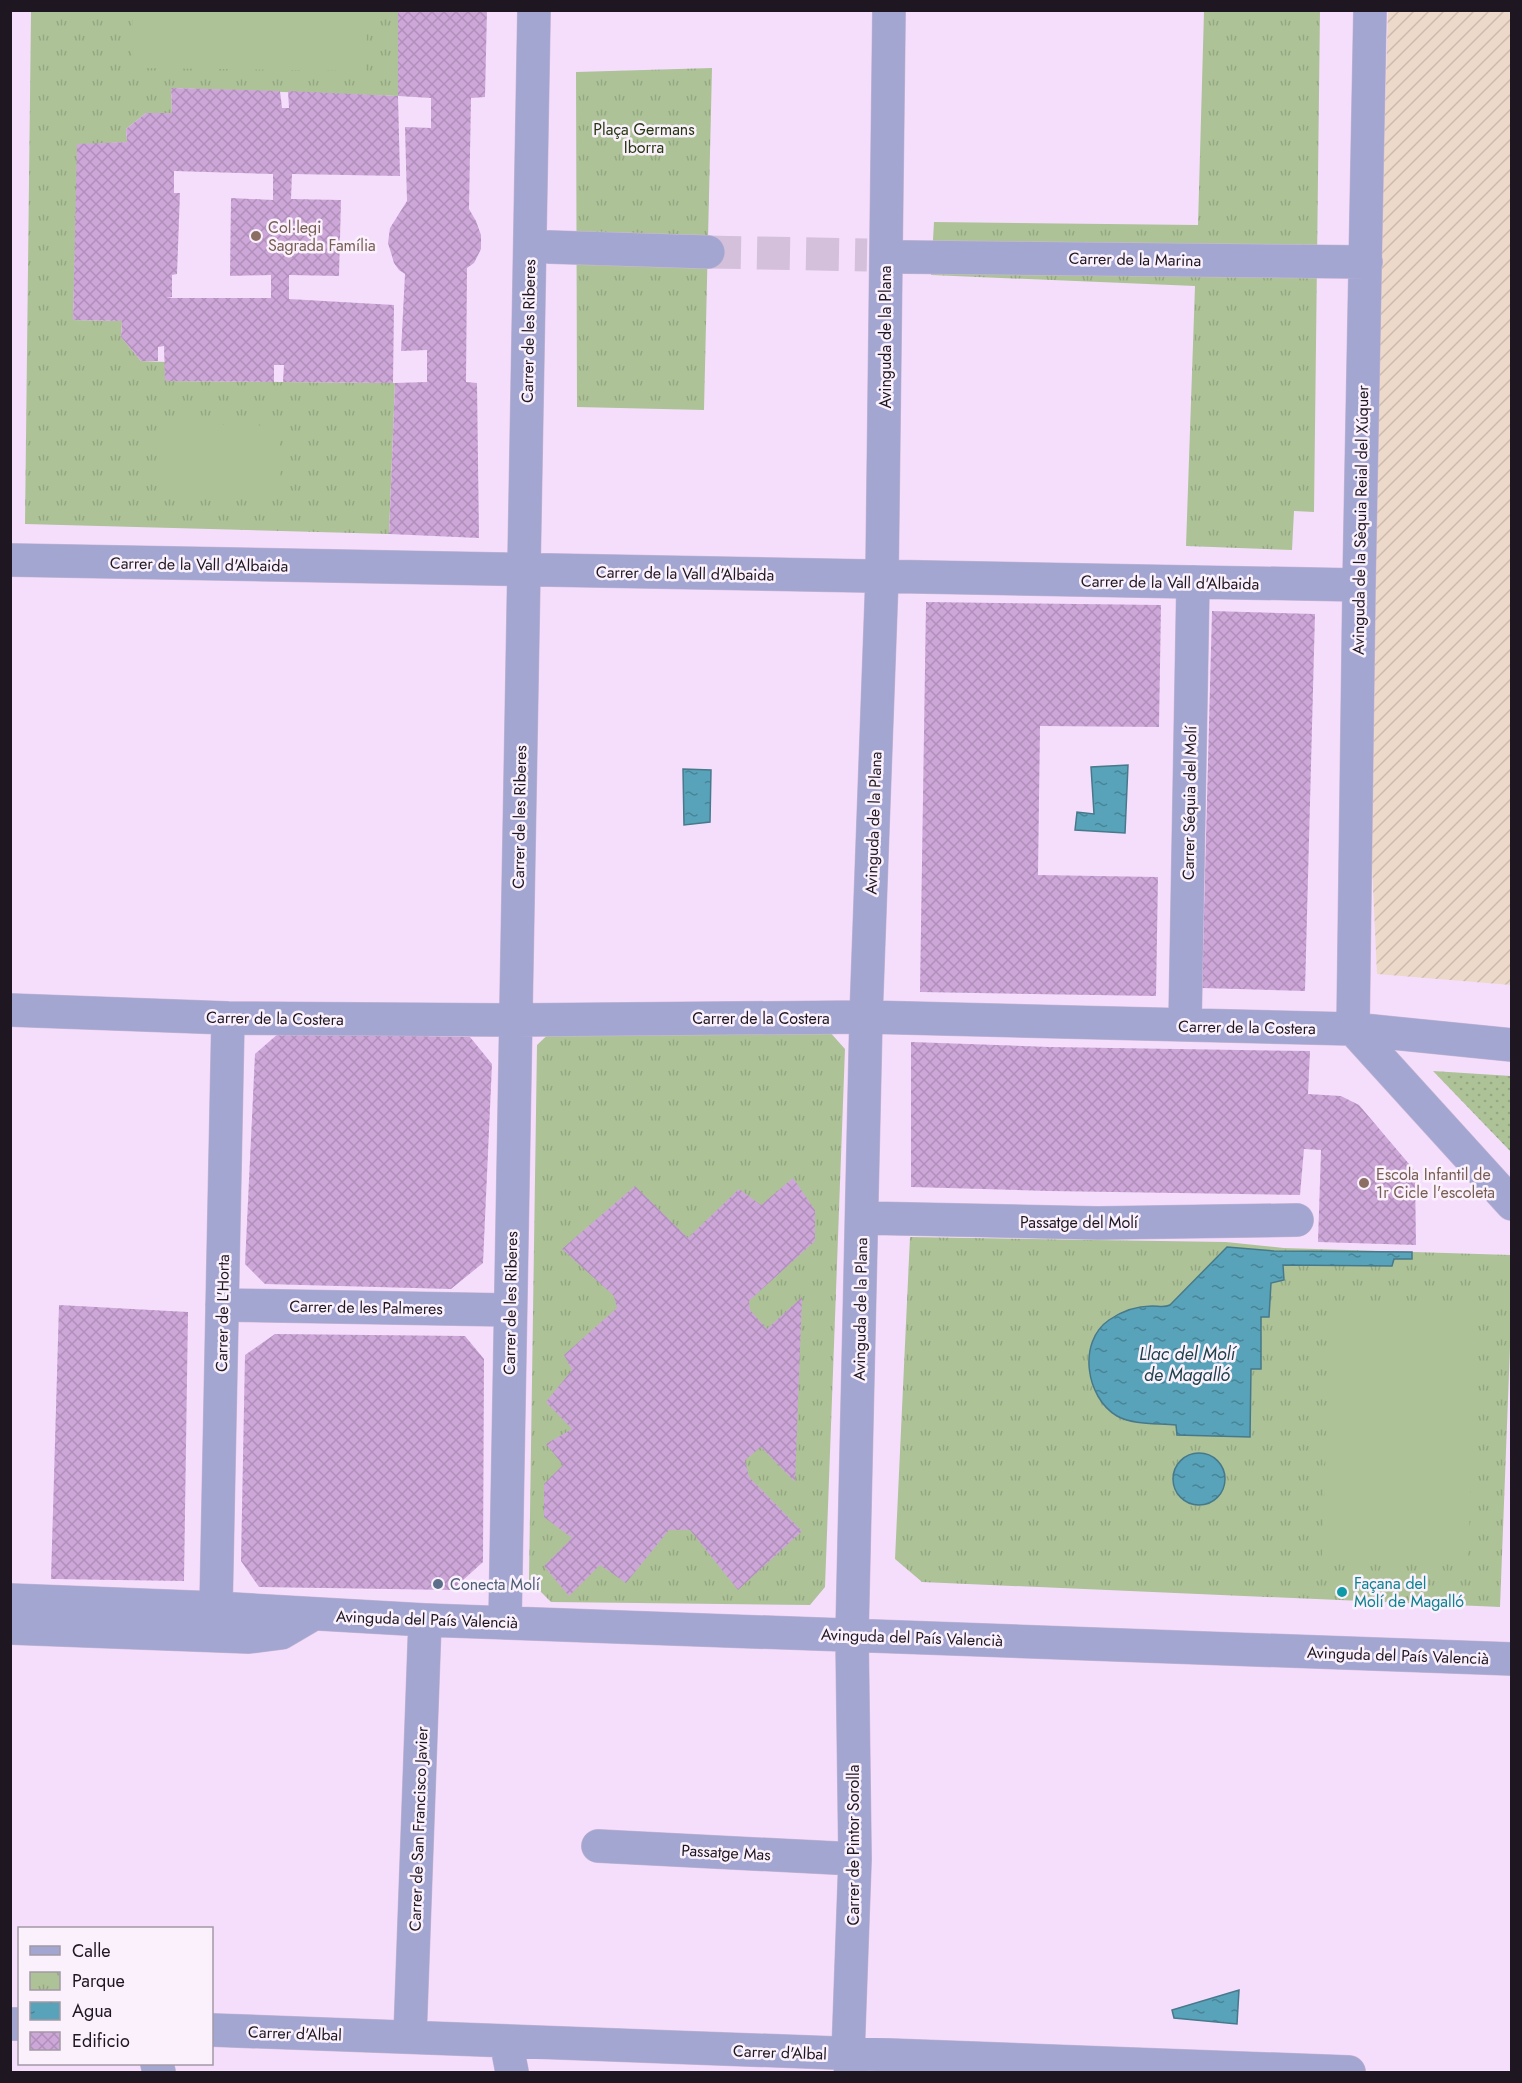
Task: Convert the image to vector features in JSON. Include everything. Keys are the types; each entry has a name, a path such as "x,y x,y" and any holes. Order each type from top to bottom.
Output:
{"street":[{"name":"Carrer de les Riberes","path":"505,1623 534,10"},
{"name":"Avinguda de la Plana","path":"852,1635 866,1017 882,576 889,10"},
{"name":"Avinguda de la Sèquia Reial del Xúquer","path":"1353,1029 1370,10"},
{"path":"549,247 708,252"},
{"name":"Carrer de la Marina","path":"904,257 1366,262"},
{"name":"Carrer de la Vall d'Albaida","path":"10,560 1359,585"},
{"name":"Carrer Séquia del Molí","path":"1185,1025 1193,582"},
{"name":"Carrer de la Costera","path":"10,1010 228,1018 515,1020 866,1017 1353,1029 1512,1045"},
{"name":"Carrer de L'Horta","path":"216,1608 228,1018"},
{"path":"1353,1029 1512,1204"},
{"name":"Passatge del Molí","path":"862,1218 1098,1222 1297,1220"},
{"name":"Carrer de les Palmeres","path":"222,1305 510,1310"},
{"name":"Avinguda del País Valencià","path":"10,1600 216,1608 425,1620 1512,1659"},
{"name":"Avinguda del País Valencià","path":"10,1628 249,1636 281,1634 313,1614"},
{"name":"Carrer de San Francisco Javier","path":"410,2037 425,1620"},
{"name":"Carrer de Pintor Sorolla","path":"850,2064 855,1859 852,1635"},
{"name":"Passatge Mas","path":"598,1846 855,1859"},
{"name":"Carrer d'Albal","path":"213,2030 507,2041 850,2064 1349,2073"},
{"path":"507,2041 513,2073"}],"shaded area":[{"path":"1388,11 1511,11 1511,985 1377,974 1359,585 1380,275"}],"green space":[{"path":"31,11 398,11 398,96 171,88 172,113 146,113 126,129 127,142 78,145 73,320 122,321 121,337 141,361 165,362 166,381 395,383 389,534 25,524"},
{"path":"133,11 367,11 366,71 132,68"},
{"path":"1204,11 1320,11 1314,512 1294,511 1292,550 1186,546 1195,286 931,275 934,222 1198,225"},
{"name":"Plaça Germans Iborra","path":"712,68 704,410 577,407 576,72"},
{"path":"164,423 279,426 281,495 163,491"},
{"path":"558,1025 828,1030 845,1049 825,1587 810,1605 551,1602 529,1580 537,1045"},
{"path":"1433,1071 1511,1076 1511,1152"},
{"path":"910,1237 1226,1242 1284,1248 1511,1255 1511,1321 1500,1607 922,1582 895,1559"},
{"path":"1331,1302 1478,1304 1468,1559 1322,1558"}],"water":[{"path":"1128,765 1125,833 1075,830 1077,812 1094,814 1091,767"},
{"path":"683,769 711,770 710,822 684,825"},
{"name":"Llac del Molí de Magalló","path":"1227,1247 1274,1251 1412,1252 1412,1259 1394,1259 1392,1266 1283,1265 1284,1280 1271,1283 1269,1317 1261,1317 1261,1369 1251,1369 1250,1437 1177,1435 1176,1425 1138,1422 1117,1416 1106,1408 1098,1396 1089,1370 1092,1342 1099,1330 1109,1320 1130,1310 1146,1306 1170,1305"},
{"path":"1199,1453 1209,1455 1217,1461 1223,1469 1225,1479 1223,1489 1217,1497 1209,1503 1199,1505 1189,1503 1181,1497 1175,1489 1173,1479 1175,1469 1181,1461 1189,1455"},
{"path":"1239,1990 1237,2024 1174,2018 1172,2010"}],"building":[{"path":"398,10 487,10 485,97 471,98 469,209 481,235 481,249 474,263 467,268 466,382 477,383 479,538 389,534 395,383 427,382 427,350 401,351 405,274 394,263 388,243 390,228 407,201 405,127 431,128 431,98 398,96"},
{"path":"171,88 280,91 282,108 289,108 288,91 398,96 400,176 292,174 291,199 341,200 339,276 289,275 289,299 394,305 393,383 283,382 284,365 274,365 274,382 165,381 164,346 158,347 158,361 141,361 121,337 122,321 73,320 77,144 127,142 126,129 146,113 172,113","holes":["174,171 273,174 273,200 231,198 230,276 271,275 271,298 166,298 172,297 172,275 177,274 180,193 174,193"]},
{"path":"926,602 1161,605 1159,727 1040,726 1038,875 1158,877 1156,996 920,992"},
{"path":"1212,611 1315,614 1305,991 1202,988"},
{"path":"279,1033 470,1037 492,1064 483,1263 451,1289 265,1284 245,1264 255,1054"},
{"path":"911,1042 1050,1047 1310,1051 1308,1094 1341,1096 1359,1105 1415,1171 1416,1245 1318,1242 1321,1150 1304,1149 1300,1195 911,1187"},
{"path":"793,1178 815,1210 815,1241 749,1301 750,1310 767,1329 802,1297 795,1482 761,1447 745,1460 749,1477 802,1531 738,1590 690,1530 669,1530 626,1583 600,1565 569,1596 544,1566 572,1538 544,1517 544,1484 563,1465 546,1444 572,1429 546,1402 572,1370 564,1355 617,1308 614,1296 562,1249 635,1186 688,1238 739,1189 761,1205"},
{"path":"59,1305 188,1312 184,1581 51,1579"},
{"path":"275,1334 465,1336 484,1359 483,1562 452,1590 259,1587 241,1561 245,1355"}],"tunnel":[{"path":"708,252 867,255"}],"place":[{"name":"Col·legi Sagrada Família","path":"256,236"},
{"name":"Escola Infantil de 1r Cicle l'escoleta","path":"1364,1183"},
{"name":"Conecta Molí","path":"438,1584"},
{"name":"Façana del Molí de Magalló","path":"1342,1592"}]}
